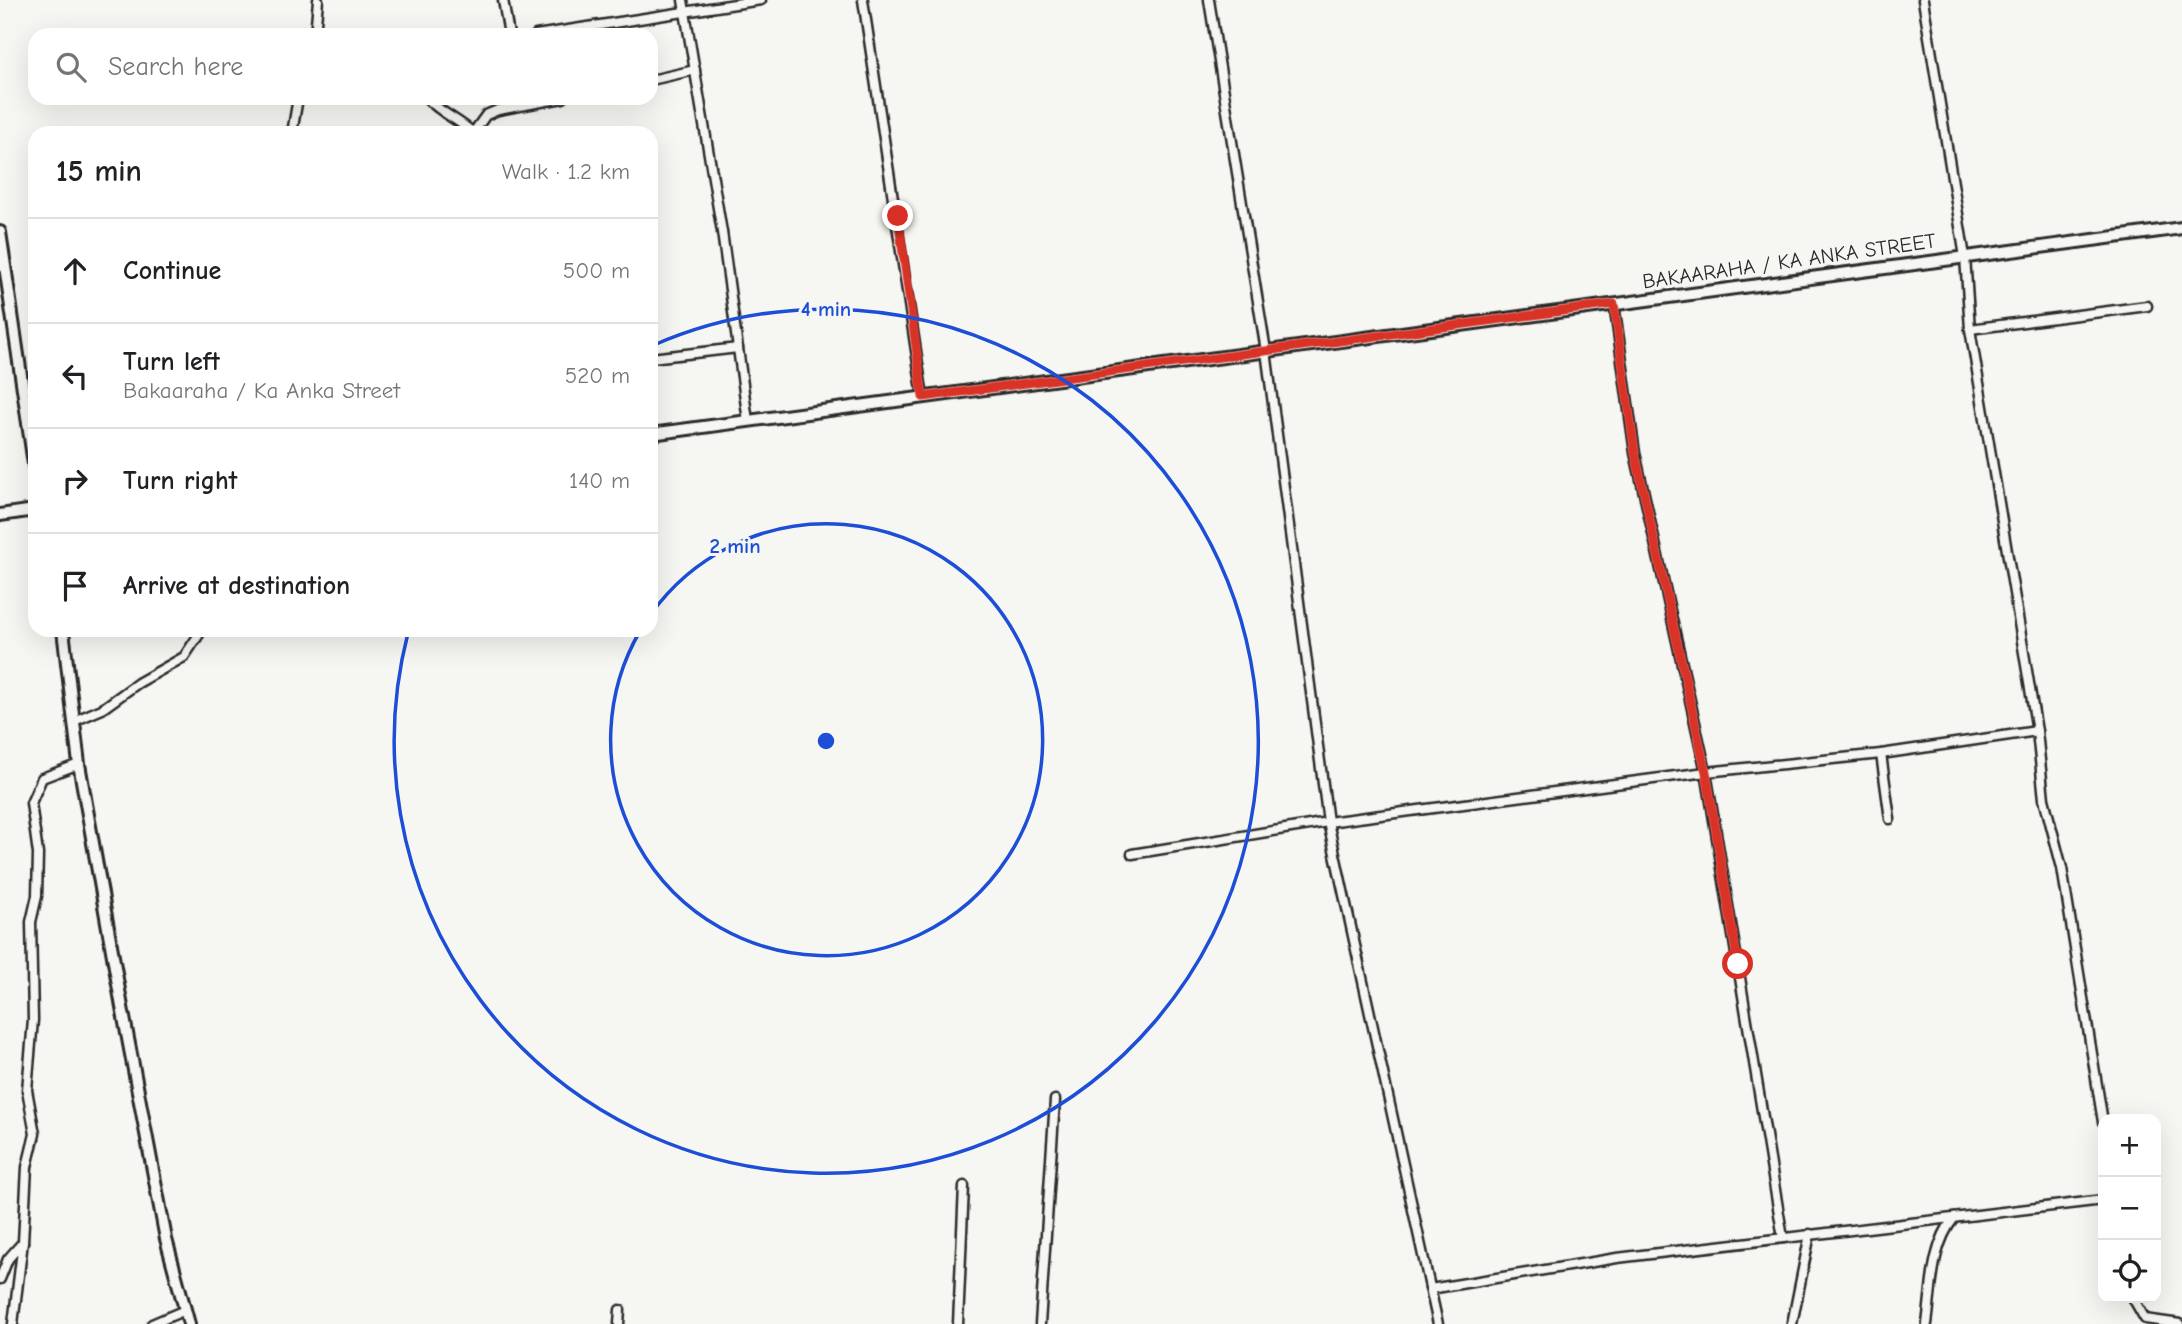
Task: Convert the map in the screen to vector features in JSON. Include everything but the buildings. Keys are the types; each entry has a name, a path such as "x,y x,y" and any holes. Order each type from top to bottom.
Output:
{"street":[{"path":"316,28 318,0"},
{"path":"503,0 508,28"},
{"path":"683,0 748,421"},
{"path":"583,28 761,0"},
{"path":"863,0 923,397"},
{"path":"1209,0 1266,351 1328,822 1438,1324"},
{"path":"1923,0 1965,257 1970,329 2037,731 2044,799 2062,868 2102,1114"},
{"path":"658,78 695,70"},
{"path":"293,126 297,105"},
{"path":"433,105 466,126"},
{"path":"478,126 486,116 513,105"},
{"name":"BAKAARAHA / KA ANKA STREET","path":"658,433 2182,228"},
{"path":"0,232 28,423"},
{"path":"1614,304 1635,453 1706,772 1783,1238"},
{"path":"1970,329 2147,306"},
{"path":"658,357 738,348"},
{"path":"0,515 28,511"},
{"path":"64,637 79,764 166,1239 189,1324"},
{"path":"74,721 102,709 138,683 184,657 197,637"},
{"path":"1132,854 1328,822 1468,806 1706,772 1881,754 2037,731"},
{"path":"1881,754 1890,819"},
{"path":"13,1324 23,1242 26,1167 35,1134 27,1090 33,1020 31,922 37,896 38,854 31,803 42,778 79,764"},
{"path":"1040,1324 1055,1100"},
{"path":"958,1324 964,1186"},
{"path":"1430,1289 1617,1258 2098,1201"},
{"path":"1927,1324 1939,1246 1944,1230 1954,1218"},
{"path":"1792,1324 1810,1234"},
{"path":"0,1279 8,1259 23,1242"},
{"path":"2136,1303 2145,1319 2180,1324"},
{"path":"152,1324 185,1310"},
{"path":"619,1324 620,1310"}],"route":[{"path":"898,216 923,397 1614,304 1635,453 1706,772 1738,964"}]}
